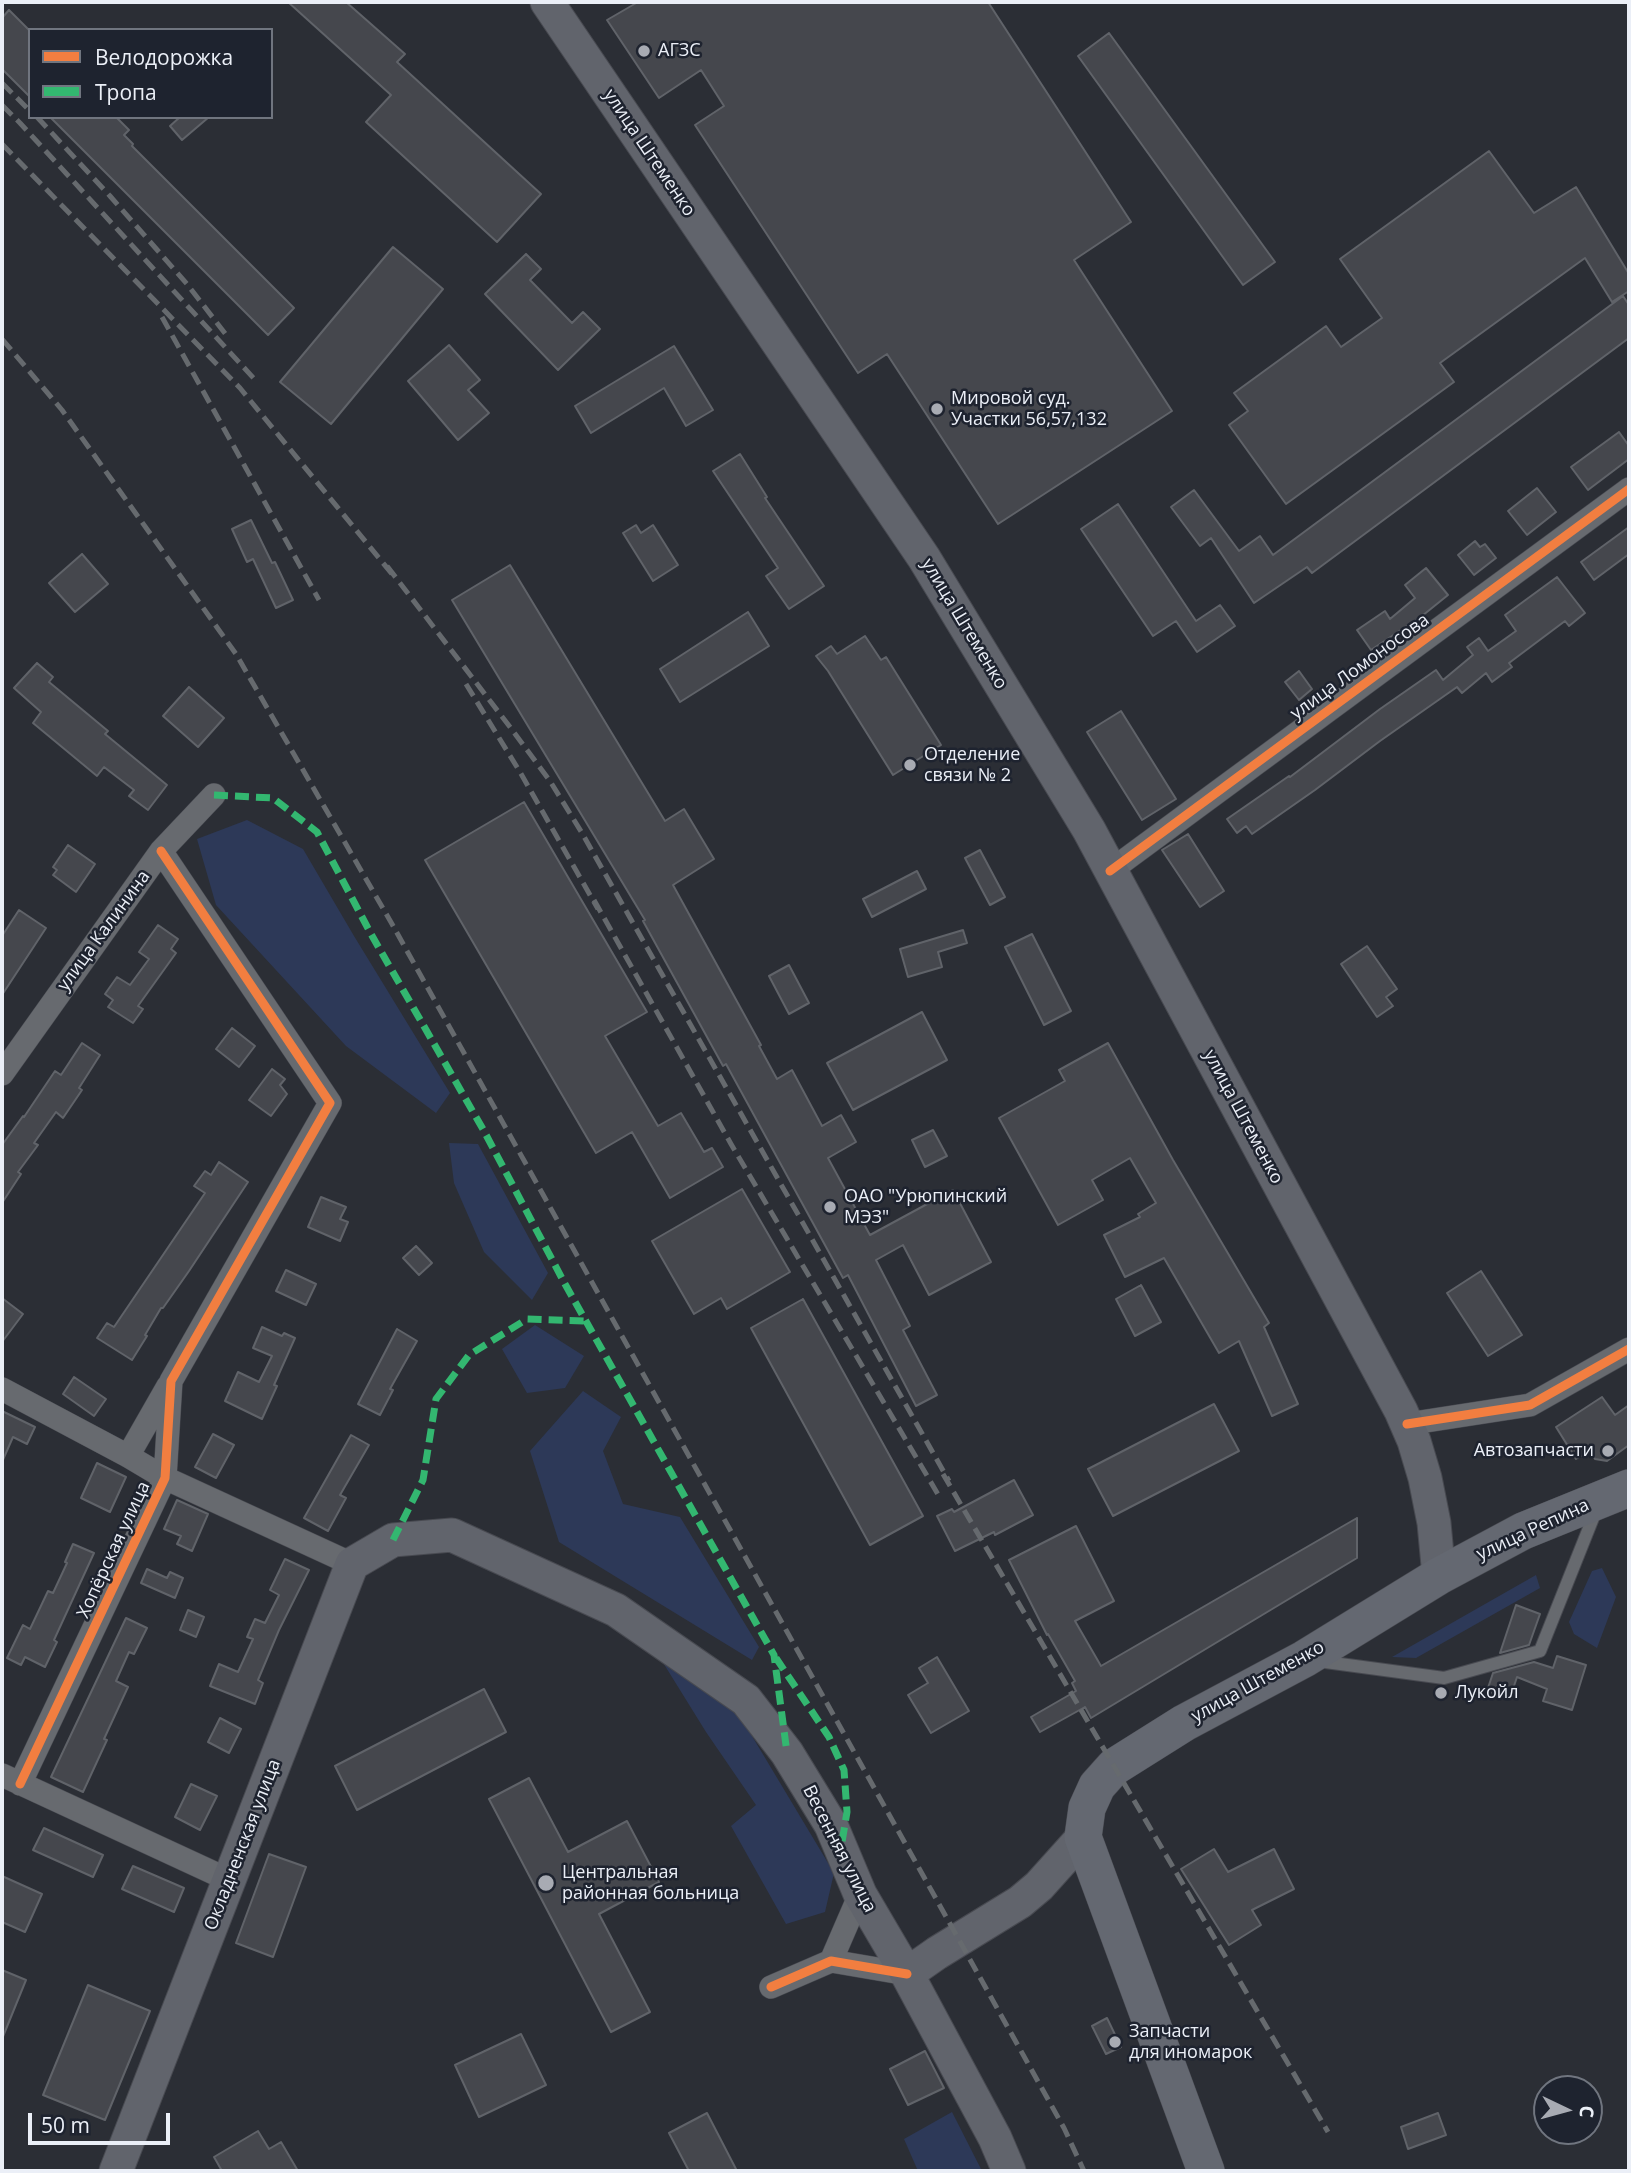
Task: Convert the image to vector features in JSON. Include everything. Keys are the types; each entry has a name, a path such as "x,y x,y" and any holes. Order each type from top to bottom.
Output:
{"main road":[{"name":"улица Штеменко","path":"547,2 924,558 1089,830 1407,1424 1425,1478 1434,1523 1439,1576 1304,1659 1184,1723 1114,1767 1097,1786 1087,1808 1083,1837"},
{"name":"улица Репина","path":"1439,1576 1523,1531 1615,1494"},
{"name":"Весенняя улица","path":"352,1564 393,1540 452,1535 616,1611 746,1700 787,1753 831,1825 860,1894 907,1973 995,2138 1009,2171"},
{"name":"Окладненская улица","path":"116,2171 352,1564"},
{"path":"907,1973 1020,1902 1040,1886 1083,1837 1206,2171"}],"street":[{"name":"улица Ломоносова","path":"1110,871 1629,489"},
{"name":"улица Калинина","path":"2,1074 161,851 214,795"},
{"name":"Хопёрская улица","path":"11,1780 165,1478 171,1381 330,1103 161,851"},
{"path":"1407,1424 1530,1405 1629,1349"},
{"path":"128,1456 171,1381"},
{"path":"2,1389 165,1478 352,1564"},
{"path":"11,1780 229,1880"},
{"path":"831,1961 860,1894"},
{"path":"771,1987 831,1961 907,1973"}],"lane":[{"path":"1304,1659 1444,1678 1540,1651 1615,1494"}],"shaded area":[{"path":"247,820 303,849 450,1093 436,1113 346,1046 216,905 197,839"},
{"path":"449,1143 478,1144 548,1273 532,1300 484,1252 454,1183"},
{"path":"535,1325 584,1356 565,1388 527,1393 502,1349"},
{"path":"583,1391 621,1417 603,1451 623,1504 680,1517 759,1647 752,1660 559,1542 530,1451"},
{"path":"1602,1568 1616,1597 1597,1648 1574,1634 1569,1622 1592,1571"},
{"path":"1536,1575 1540,1588 1416,1658 1392,1657"},
{"path":"649,1640 734,1706 834,1873 825,1912 786,1924 731,1826 756,1805 706,1732"},
{"path":"952,2112 982,2171 918,2171 904,2139"}],"building":[{"path":"288,2 346,2 405,54 397,62 541,194 497,242 366,122 391,95"},
{"path":"638,2 988,2 1131,222 1074,260 1172,411 998,524 887,354 858,373 695,125 724,106 701,70 659,98 607,20"},
{"path":"9,10 28,29 28,95 2,69 2,18"},
{"path":"1109,33 1275,262 1243,285 1078,56"},
{"path":"52,119 118,119 129,130 124,135 132,146 294,308 268,335"},
{"path":"178,119 207,119 182,140 170,126"},
{"path":"1489,151 1534,213 1576,187 1629,274 1629,291 1612,302 1585,258 1440,363 1454,382 1286,504 1229,425 1248,411 1234,393 1326,326 1341,347 1382,318 1340,259"},
{"path":"393,247 443,289 331,424 280,382"},
{"path":"526,254 541,269 530,280 572,323 583,312 600,329 558,370 485,294"},
{"path":"1623,296 1629,305 1629,338 1312,573 1307,567 1254,603 1211,538 1200,546 1171,507 1194,490 1239,551 1260,536 1273,555"},
{"path":"449,345 480,380 468,390 489,413 458,440 408,381"},
{"path":"674,346 713,410 686,426 664,388 591,433 575,406"},
{"path":"1619,432 1629,446 1629,459 1588,490 1571,467"},
{"path":"740,454 767,497 765,498 824,586 789,609 766,576 778,568 713,471"},
{"path":"1537,488 1556,512 1527,535 1508,511"},
{"path":"1118,504 1196,621 1220,605 1235,626 1197,652 1176,621 1153,636 1081,529"},
{"path":"251,520 293,600 276,608 253,559 247,562 232,529"},
{"path":"636,525 641,533 653,525 678,565 653,581 623,533"},
{"path":"1629,527 1629,554 1594,580 1581,562"},
{"path":"1475,541 1480,547 1485,544 1496,558 1474,575 1458,555"},
{"path":"82,554 108,584 75,612 49,583"},
{"path":"510,565 665,821 684,809 714,859 673,885 777,1079 792,1070 822,1126 841,1115 856,1142 828,1158 870,1235 953,1190 991,1262 929,1295 903,1245 876,1260 910,1326 903,1330 937,1395 916,1406 848,1275 843,1278 726,1064 723,1066 643,921 645,920 452,600"},
{"path":"1426,568 1448,595 1371,650 1357,630 1385,611 1390,619 1415,598 1405,585"},
{"path":"1557,577 1585,613 1569,626 1565,621 1509,663 1512,667 1492,682 1486,673 1462,693 1457,687 1252,834 1246,826 1237,833 1227,819 1290,777 1436,670 1443,680 1473,655 1467,647 1479,638 1488,651 1516,631 1505,615"},
{"path":"748,612 769,646 680,702 660,669"},
{"path":"865,636 881,660 886,657 941,745 893,775 816,656 831,646 837,654"},
{"path":"37,663 53,677 49,682 108,731 105,734 167,785 148,810 129,796 134,790 104,767 97,776 33,723 41,712 14,688"},
{"path":"1299,671 1312,689 1299,700 1285,682"},
{"path":"189,687 224,718 198,747 163,716"},
{"path":"1121,711 1176,799 1142,820 1087,732"},
{"path":"524,802 647,1012 605,1036 658,1126 681,1113 704,1152 712,1148 723,1167 670,1198 632,1132 596,1153 425,860"},
{"path":"1188,834 1224,891 1200,907 1162,850"},
{"path":"68,845 95,864 76,892 53,875 57,870 53,867"},
{"path":"980,850 1005,897 990,905 965,858"},
{"path":"917,871 926,889 872,917 863,899"},
{"path":"19,910 46,928 2,995 2,936"},
{"path":"158,925 178,939 171,949 176,953 138,1006 143,1009 133,1023 108,1007 113,1000 105,994 117,977 130,985 149,959 139,952"},
{"path":"963,930 967,943 938,952 942,967 908,977 900,949"},
{"path":"1032,934 1071,1011 1044,1025 1005,947"},
{"path":"1367,946 1397,989 1386,997 1393,1006 1377,1017 1341,964"},
{"path":"789,965 809,1003 789,1014 769,976"},
{"path":"922,1012 947,1060 853,1110 827,1063"},
{"path":"232,1028 255,1046 239,1067 216,1049"},
{"path":"82,1043 100,1055 79,1088 82,1090 63,1118 56,1112 34,1143 38,1145 18,1172 21,1174 2,1203 2,1145 55,1071 61,1075"},
{"path":"1108,1043 1269,1323 1264,1327 1298,1404 1272,1416 1239,1341 1219,1353 1164,1258 1125,1277 1104,1235 1140,1217 1138,1214 1156,1203 1130,1158 1092,1180 1103,1200 1058,1225 999,1118 1065,1081 1059,1070"},
{"path":"272,1069 285,1079 280,1085 287,1094 271,1116 249,1100"},
{"path":"933,1130 947,1156 925,1167 912,1140"},
{"path":"219,1162 248,1182 161,1308 132,1360 97,1338 107,1323 114,1327 205,1193 194,1186 205,1171 211,1175"},
{"path":"742,1189 790,1272 727,1309 721,1298 694,1314 652,1241"},
{"path":"321,1197 346,1207 340,1219 348,1222 340,1241 308,1227"},
{"path":"416,1246 432,1263 419,1275 403,1258"},
{"path":"286,1270 316,1284 306,1305 276,1291"},
{"path":"1481,1271 1522,1335 1488,1356 1447,1293"},
{"path":"1141,1285 1161,1322 1135,1336 1116,1299"},
{"path":"2,1298 23,1314 2,1342"},
{"path":"803,1299 923,1516 870,1545 751,1328"},
{"path":"262,1327 282,1336 284,1333 295,1338 262,1419 225,1401 238,1372 259,1382 272,1356 253,1348"},
{"path":"397,1329 417,1341 390,1389 393,1390 380,1415 358,1404"},
{"path":"74,1377 106,1399 94,1416 63,1394"},
{"path":"1602,1397 1615,1415 1629,1405 1629,1445 1607,1461 1595,1459 1590,1451 1576,1459 1556,1427"},
{"path":"1214,1404 1239,1451 1113,1516 1088,1469"},
{"path":"2,1411 35,1427 27,1444 13,1437 2,1462"},
{"path":"213,1434 234,1445 216,1478 195,1467"},
{"path":"351,1435 369,1445 340,1495 346,1498 328,1531 304,1518"},
{"path":"97,1463 126,1477 110,1512 81,1498"},
{"path":"1014,1480 1033,1515 995,1535 994,1532 955,1551 937,1516 952,1509 954,1512"},
{"path":"177,1500 208,1514 192,1551 177,1544 181,1536 164,1529"},
{"path":"1357,1518 1357,1558 1091,1718 1085,1707 1040,1732 1031,1717 1076,1691 1072,1683 1075,1681 1047,1635 1009,1560 1076,1526 1114,1601 1075,1621 1101,1666"},
{"path":"73,1544 94,1553 54,1640 57,1642 45,1667 25,1657 21,1665 7,1658 23,1625 30,1629 48,1591 53,1593"},
{"path":"285,1559 309,1570 258,1680 263,1683 255,1704 210,1686 219,1664 238,1672 253,1639 247,1637 255,1619 265,1623 279,1595 270,1590"},
{"path":"147,1569 167,1578 170,1572 183,1578 175,1598 141,1583"},
{"path":"1516,1605 1540,1614 1529,1645 1500,1653"},
{"path":"188,1610 204,1617 196,1637 180,1630"},
{"path":"126,1618 147,1628 134,1654 129,1652 116,1681 128,1687 83,1792 51,1777"},
{"path":"1557,1656 1586,1665 1572,1710 1543,1701 1547,1689 1517,1677 1510,1698 1487,1691 1493,1673 1534,1662 1553,1668"},
{"path":"937,1657 969,1711 931,1733 908,1695 928,1683 919,1668"},
{"path":"484,1689 506,1732 357,1810 335,1766"},
{"path":"220,1718 241,1729 229,1753 208,1742"},
{"path":"529,1778 568,1852 627,1821 659,1882 599,1914 650,2012 611,2032 489,1799"},
{"path":"191,1784 217,1796 200,1830 175,1817"},
{"path":"44,1828 103,1855 93,1877 33,1850"},
{"path":"1214,1849 1228,1872 1274,1849 1294,1889 1252,1910 1261,1925 1229,1945 1181,1869"},
{"path":"269,1854 306,1867 273,1957 236,1943"},
{"path":"133,1866 184,1888 174,1912 122,1889"},
{"path":"2,1876 42,1894 25,1932 2,1922"},
{"path":"2,1970 26,1980 2,2039"},
{"path":"88,1985 150,2011 105,2120 43,2095"},
{"path":"1107,2018 1121,2047 1106,2054 1092,2026"},
{"path":"521,2034 546,2085 479,2117 455,2065"},
{"path":"925,2051 944,2088 908,2105 890,2069"},
{"path":"707,2113 737,2171 689,2171 669,2133"},
{"path":"1438,2113 1446,2135 1408,2149 1401,2127"},
{"path":"258,2131 269,2149 281,2142 298,2171 222,2171 214,2157"}],"railway":[{"path":"2,83 28,109"},
{"path":"2,105 258,383"},
{"path":"39,119 187,284 227,336"},
{"path":"2,144 240,388 392,574"},
{"path":"162,317 319,600"},
{"path":"2,339 62,410 236,654 392,924 1064,2128 1084,2171"},
{"path":"387,566 550,781 582,833 949,1481"},
{"path":"466,684 598,909"},
{"path":"594,900 731,1144 939,1496"},
{"path":"943,1474 1328,2132"}],"marked path":[{"path":"214,795 273,798 317,832 371,934 484,1131 565,1284 774,1655 787,1753"},
{"path":"393,1540 423,1480 436,1399 469,1355 527,1319 585,1321"},
{"path":"776,1658 829,1737 844,1770 847,1812 841,1848"}],"cycle path":[{"path":"1110,871 1629,489"},
{"path":"20,1784 165,1478 171,1381 330,1103 161,851"},
{"path":"1407,1424 1530,1405 1629,1349"},
{"path":"771,1987 831,1961 907,1974"}],"place":[{"name":"АГЗС","path":"644,51"},
{"name":"Мировой суд. Участки 56,57,132","path":"937,409"},
{"name":"Отделение связи № 2","path":"910,765"},
{"name":"ОАО \"Урюпинский МЭЗ\"","path":"830,1207"},
{"name":"Автозапчасти","path":"1608,1451"},
{"name":"Лукойл","path":"1441,1693"},
{"name":"Центральная районная больница","path":"546,1883"},
{"name":"Запчасти для иномарок","path":"1115,2042"}]}
